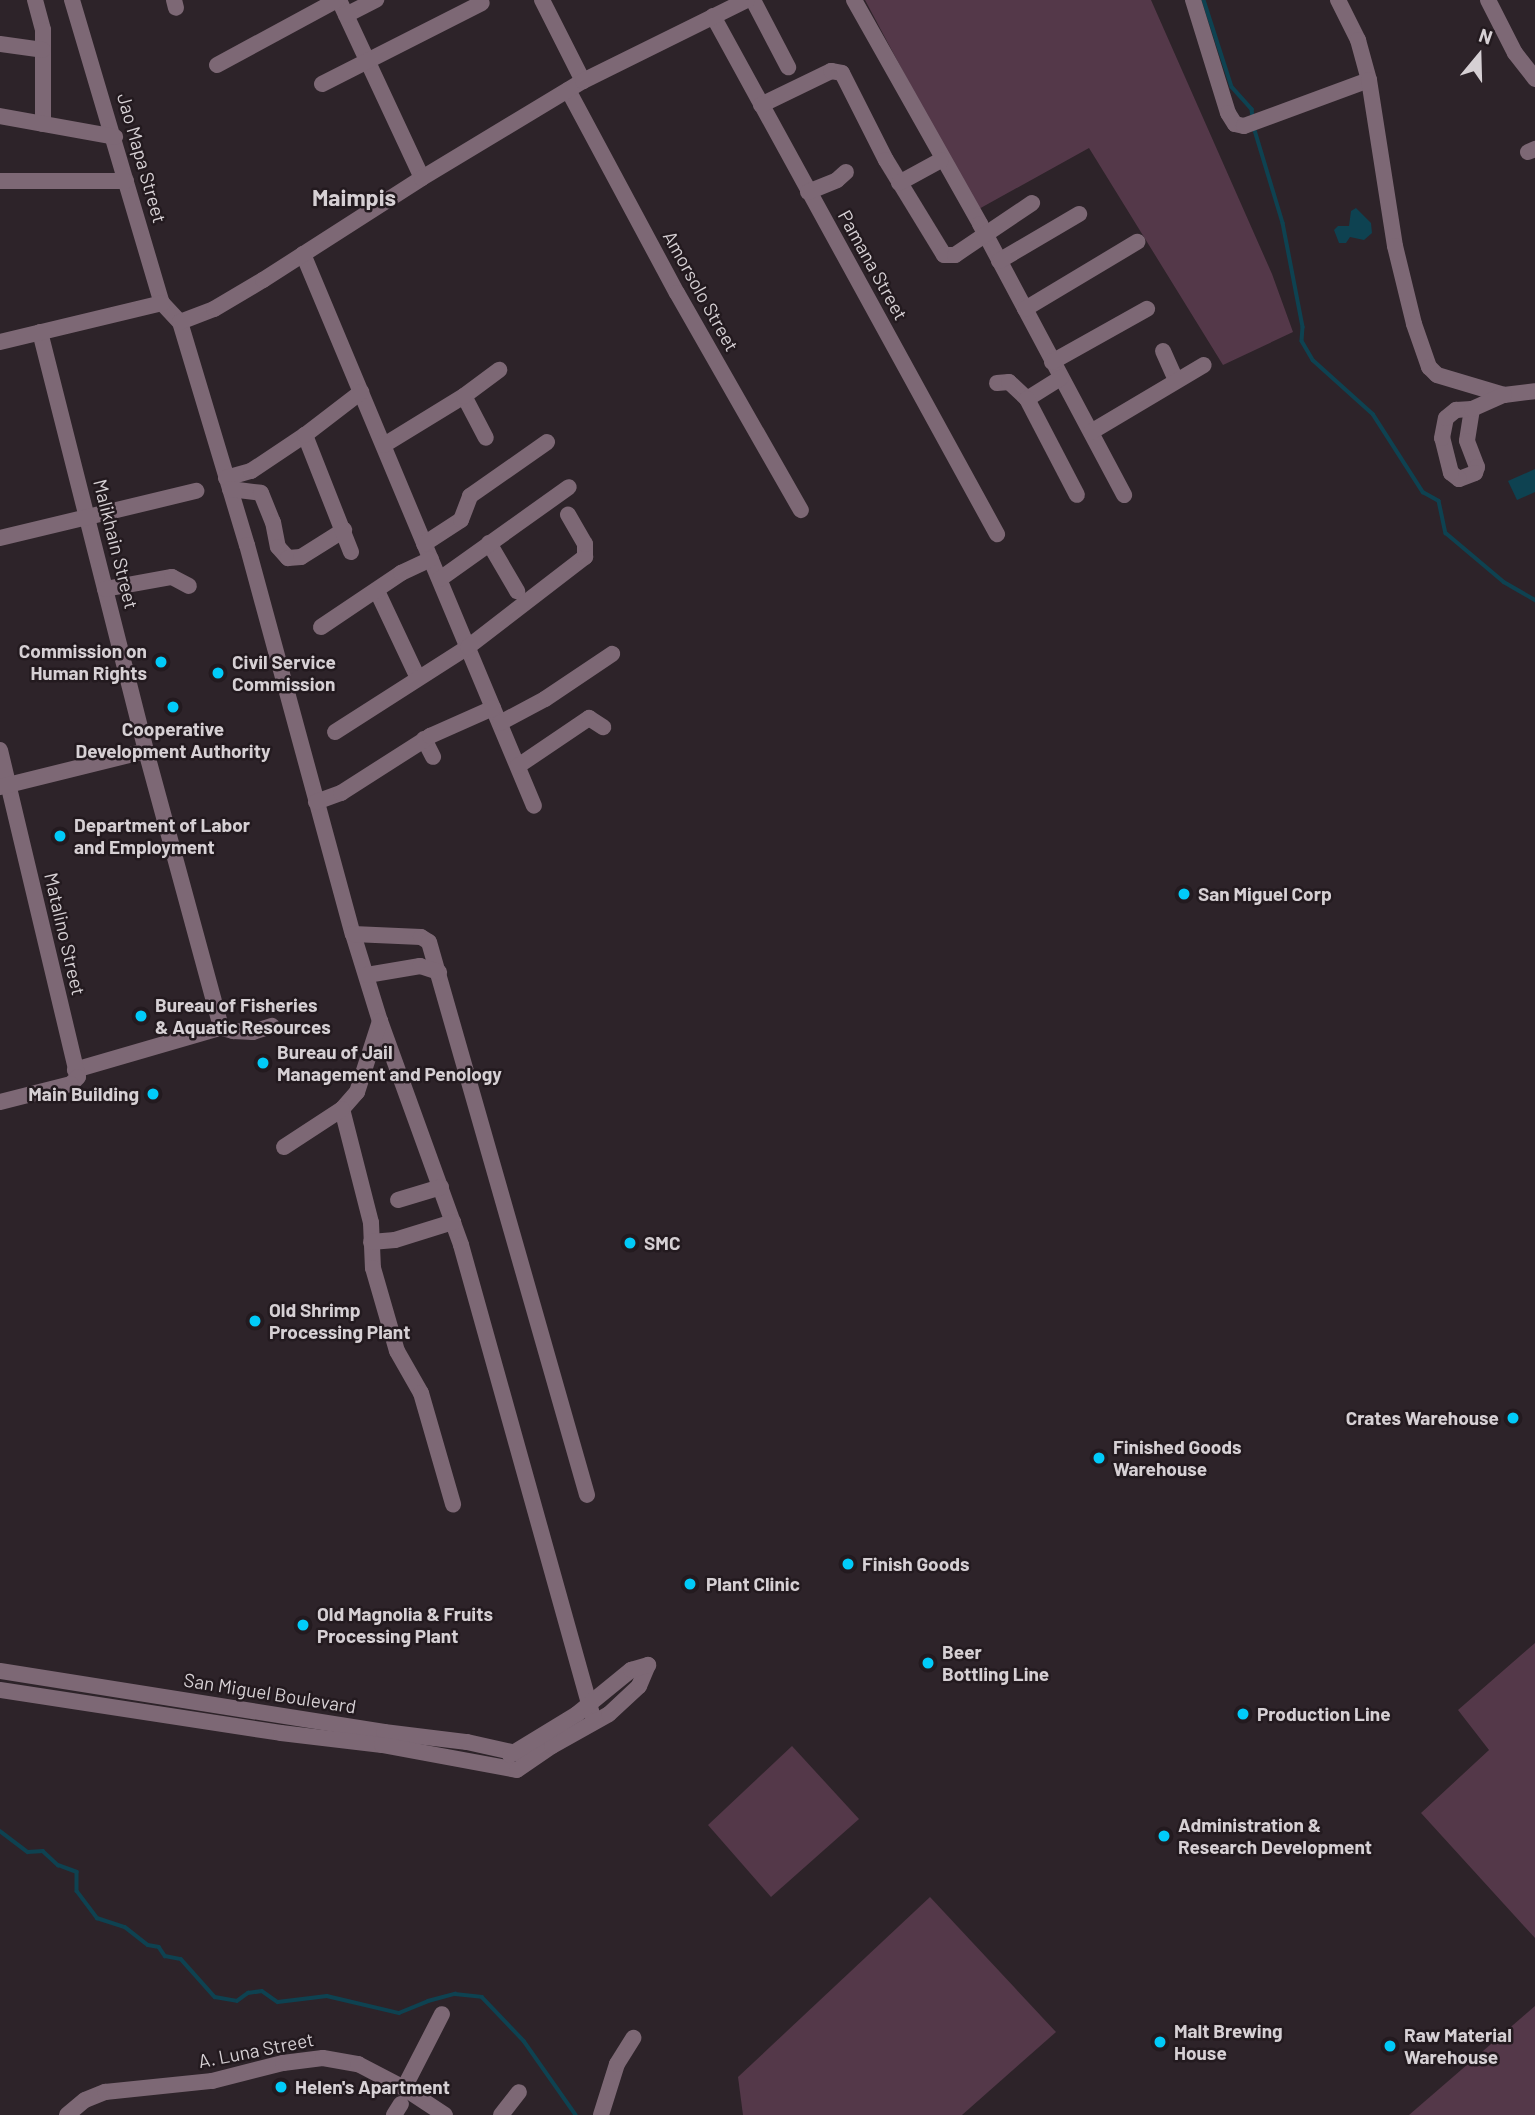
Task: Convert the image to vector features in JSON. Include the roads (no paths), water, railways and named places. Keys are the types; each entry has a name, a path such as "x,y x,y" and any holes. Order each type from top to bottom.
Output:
{"street":[{"path":"35,0 43,30 43,124"},
{"name":"Jao Mapa Street","path":"72,0 162,303 180,322"},
{"path":"217,65 338,0 422,178"},
{"path":"346,15 376,0"},
{"path":"541,0 583,81"},
{"path":"594,1722 453,1222 380,1021 353,934 228,484 180,322 214,309 422,178 583,81 747,0"},
{"path":"753,0 788,67"},
{"path":"854,0 941,160 985,234 1124,495"},
{"path":"1193,0 1233,122 1250,123 1369,80"},
{"path":"1338,0 1358,40 1369,80 1395,246 1414,324 1429,367 1437,375 1504,396"},
{"path":"1488,0 1515,53 1535,79"},
{"path":"322,84 482,3"},
{"name":"Pamana Street","path":"713,16 951,447 996,534"},
{"path":"0,44 43,50"},
{"path":"761,105 837,71 846,81 899,183 944,255 955,255 1032,203"},
{"name":"Amorsolo Street","path":"568,90 677,293 801,510"},
{"path":"0,116 115,138"},
{"path":"899,183 941,160"},
{"path":"808,192 836,180 846,172"},
{"path":"0,181 126,181"},
{"path":"999,261 1079,214"},
{"path":"1025,309 1137,242"},
{"path":"303,254 534,806"},
{"path":"0,342 162,303"},
{"path":"1052,362 1147,309"},
{"name":"Malikhain Street","path":"40,332 219,1027"},
{"path":"1163,351 1176,380"},
{"path":"1091,432 1203,365"},
{"path":"384,445 464,396 499,370"},
{"path":"1027,399 1061,378"},
{"path":"998,383 1009,382 1027,399 1077,495"},
{"path":"1472,409 1504,396 1535,391"},
{"path":"228,484 305,435 361,392"},
{"path":"464,396 486,438"},
{"path":"305,435 351,552"},
{"path":"424,544 461,520 471,496 547,442"},
{"path":"228,484 261,493 273,522 278,547 288,558 301,557 344,530"},
{"path":"440,579 569,487"},
{"path":"0,538 196,491"},
{"path":"335,732 468,647 585,557 586,544 568,514"},
{"path":"489,543 517,591"},
{"path":"321,627 401,573 431,559"},
{"path":"105,589 172,577 189,586"},
{"path":"377,591 418,678"},
{"path":"317,802 341,793 424,739 545,699 612,654"},
{"path":"518,766 589,718 603,727"},
{"path":"424,739 433,757"},
{"name":"Matalino Street","path":"0,750 4,786 73,1077"},
{"path":"4,786 146,751"},
{"path":"353,934 421,937 429,942 587,1495"},
{"path":"367,975 398,972 415,966 425,966 439,972"},
{"path":"284,1147 342,1109 357,1092 380,1021"},
{"path":"0,1102 219,1027 253,1032 272,1026"},
{"path":"342,1109 363,1188 373,1268 397,1351 421,1393 453,1504"},
{"path":"398,1200 441,1186"},
{"path":"371,1242 395,1240 453,1222"},
{"path":"497,1766 513,1752 589,1705 631,1670 648,1665 639,1686 609,1714 534,1757"},
{"name":"San Miguel Boulevard","path":"0,1671 467,1742 534,1757"},
{"name":"San Miguel Boulevard","path":"0,1690 281,1733 382,1745 517,1770 534,1757"},
{"path":"281,1733 285,1716"},
{"path":"399,2102 442,2014"},
{"path":"601,2115 617,2064 633,2038"},
{"name":"A. Luna Street","path":"67,2115 85,2100 105,2092 212,2081 283,2063 323,2058 358,2064 399,2102 445,2115"},
{"path":"501,2115 519,2092"}],"water":[{"path":"1356,208 1371,223 1372,233 1364,240 1350,237 1346,243 1339,243 1334,230 1338,226 1349,226 1351,211"},
{"path":"1535,469 1535,492 1517,500 1508,481"}],"waterway":[{"path":"1204,0 1232,87 1252,109 1253,119"},
{"path":"1254,127 1283,223 1303,327 1302,341 1313,360 1373,414 1423,492 1439,501 1446,533 1504,582 1535,600"},
{"path":"0,1831 28,1852 43,1851 58,1865 77,1872 77,1891 97,1918 125,1927 148,1945 159,1947 165,1956 181,1959 215,1997 237,2001 248,1993 262,1991 278,2002 327,1996 399,2013 455,1994 482,1997 524,2041 576,2115"}],"place":[{"name":"Commission on Human Rights","path":"161,662"},
{"name":"Civil Service Commission","path":"218,673"},
{"name":"Cooperative Development Authority","path":"173,707"},
{"name":"Department of Labor and Employment","path":"60,836"},
{"name":"San Miguel Corp","path":"1184,894"},
{"name":"Bureau of Fisheries & Aquatic Resources","path":"141,1016"},
{"name":"Bureau of Jail Management and Penology","path":"263,1063"},
{"name":"Main Building","path":"153,1094"},
{"name":"SMC","path":"630,1243"},
{"name":"Old Shrimp Processing Plant","path":"255,1321"},
{"name":"Crates Warehouse","path":"1513,1418"},
{"name":"Finished Goods Warehouse","path":"1099,1458"},
{"name":"Finish Goods","path":"848,1564"},
{"name":"Plant Clinic","path":"690,1584"},
{"name":"Old Magnolia & Fruits Processing Plant","path":"303,1625"},
{"name":"Beer Bottling Line","path":"928,1663"},
{"name":"Production Line","path":"1243,1714"},
{"name":"Administration & Research Development","path":"1164,1836"},
{"name":"Malt Brewing House","path":"1160,2042"},
{"name":"Raw Material Warehouse","path":"1390,2046"},
{"name":"Helen's Apartment","path":"281,2087"}],"district":[{"name":"Maimpis","path":"354,197"}]}
